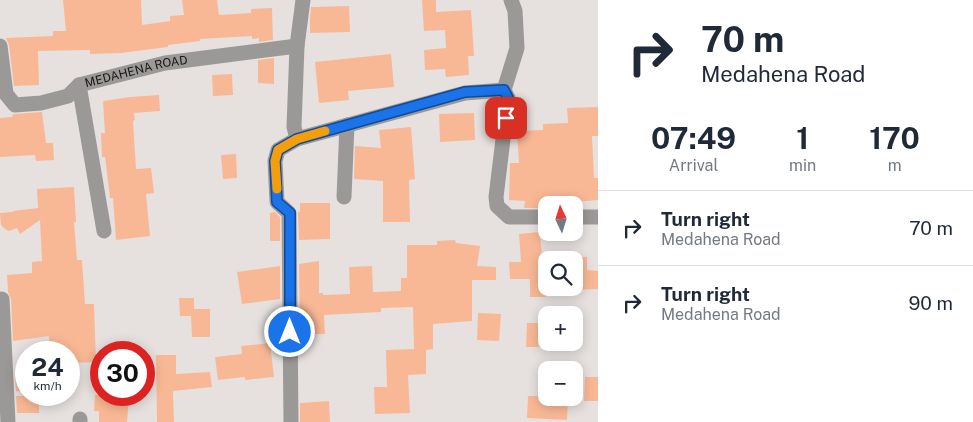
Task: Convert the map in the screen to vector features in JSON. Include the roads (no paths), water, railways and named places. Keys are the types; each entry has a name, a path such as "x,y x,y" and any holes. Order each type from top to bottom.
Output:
{"street":[{"path":"297,139 294,127 297,46 303,0"},
{"path":"511,0 515,11 517,48 504,90 508,98 496,197 497,206 509,217 538,217"},
{"name":"MEDAHENA ROAD","path":"0,46 6,94 15,106 68,96 79,85 165,62 297,46"},
{"path":"79,85 104,231"},
{"path":"291,422 290,213 277,202 275,161 278,150 297,139 465,92 504,90"},
{"path":"344,197 347,125"},
{"path":"583,217 598,217"},
{"path":"0,300 2,299 8,422"}]}
